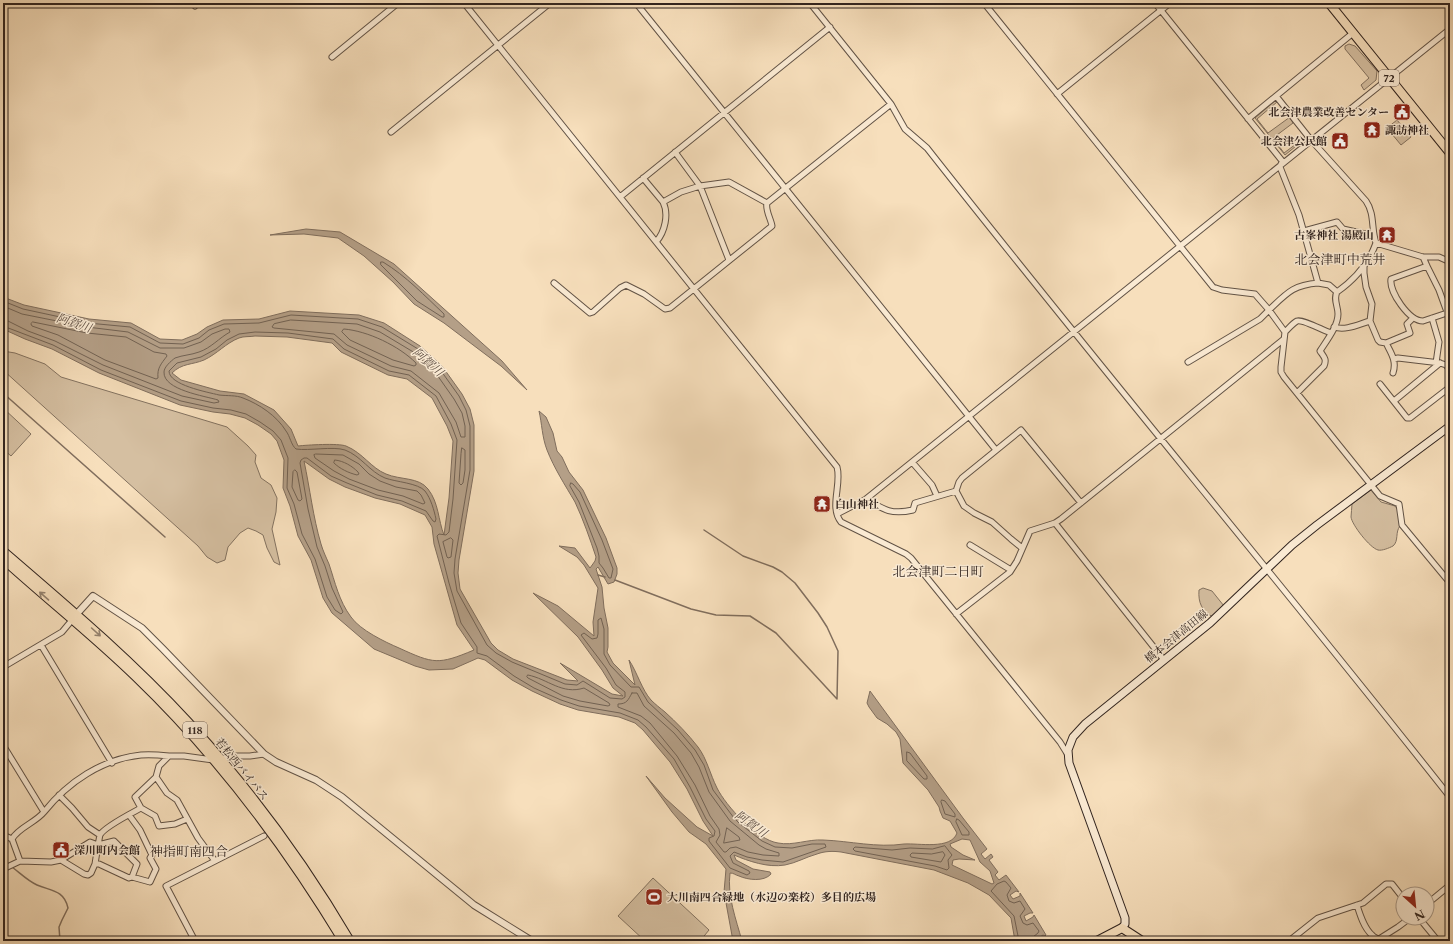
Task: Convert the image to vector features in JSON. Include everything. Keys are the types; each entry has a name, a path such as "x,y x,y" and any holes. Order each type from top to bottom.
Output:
{"main road":[{"name":"72","path":"1329,3 1450,153"},
{"name":"橋本会津高田線","path":"1068,755 1068,750 1073,737 1085,724 1218,617 1292,545 1316,525 1450,426"},
{"name":"若松西バイパス","path":"3,551 136,677 217,759 251,796 288,846 350,941"},
{"name":"若松西バイパス","path":"3,559 74,617"},
{"path":"1068,755 1074,778 1125,918 1125,924 1122,928 1100,939"},
{"name":"若松西バイパス","path":"217,759 305,881 342,941"},
{"path":"1122,928 1142,941"}],"street":[{"path":"332,57 398,3"},
{"path":"464,3 837,467 837,514 839,520 843,524 906,554 911,558 1060,742 1068,755"},
{"path":"391,132 550,3"},
{"path":"636,3 996,450"},
{"path":"810,3 891,104 905,129 927,148 1372,698 1450,797"},
{"path":"984,3 1213,287 1222,290 1256,294 1285,332"},
{"path":"1155,3 1282,163"},
{"path":"1057,94 1170,3"},
{"path":"620,197 830,27"},
{"path":"837,514 866,499 1450,29"},
{"path":"1248,119 1353,33"},
{"path":"1276,96 1311,140 1366,201 1371,209 1376,243 1364,267 1347,285 1337,292 1335,298 1338,315 1334,327 1320,351 1326,359 1324,366 1297,393"},
{"path":"767,203 891,104"},
{"path":"675,152 700,186 729,260"},
{"path":"1282,163 1280,167 1304,231 1318,282"},
{"path":"643,178 663,202 665,209 666,216 664,227 656,242"},
{"path":"663,202 682,192 700,186 729,182 767,203"},
{"path":"554,283 590,313 624,285 644,294 666,309 670,308 772,226 766,206 767,203"},
{"path":"1304,231 1337,222 1343,229 1374,236"},
{"path":"1376,243 1423,257 1439,257 1449,260"},
{"path":"1423,257 1448,312 1419,321 1413,318 1402,306 1390,284 1391,279 1427,266"},
{"path":"1364,267 1366,287 1372,304 1370,321 1379,341 1386,343 1410,333 1408,324 1413,318"},
{"path":"1188,362 1260,319 1289,291 1304,284 1318,282 1329,285 1337,292"},
{"path":"1394,401 1438,363 1439,342 1432,318"},
{"path":"1331,333 1323,331 1300,320 1291,326 1285,332 1281,372 1380,496 1399,504 1402,525 1450,583"},
{"path":"1334,327 1344,328 1356,326 1370,321"},
{"path":"956,614 1011,570 1030,531 1061,520 1284,339"},
{"path":"1386,343 1394,359 1393,374"},
{"path":"1394,359 1398,358 1438,363 1446,365 1450,370"},
{"path":"1380,384 1408,418 1450,387"},
{"path":"1022,548 992,522 964,506 956,491 960,480 1021,430 1081,503"},
{"path":"912,462 932,485 938,496"},
{"path":"866,499 885,509 897,513 913,510 916,503 956,491"},
{"path":"1055,523 1164,660"},
{"path":"970,545 1011,570"},
{"path":"3,667 62,632 93,596 142,628 264,754 276,762 316,780 342,797 474,905 532,941"},
{"path":"41,645 112,763"},
{"path":"3,745 44,812"},
{"path":"12,839 19,831 39,817 59,795 99,766 142,755 184,756 217,759 264,754"},
{"path":"169,756 159,766 156,777 135,797 140,808 155,816 159,826 175,824 187,819"},
{"path":"156,777 167,793 177,800 198,838 215,861"},
{"path":"59,795 88,826 100,836"},
{"path":"61,860 88,875 91,873 95,864 102,832 140,808"},
{"path":"95,864 99,864 129,878 132,877 150,882 156,869 151,862 150,858 152,855 145,839 129,815"},
{"path":"3,834 12,839 20,861"},
{"path":"195,941 166,886 264,836"},
{"path":"3,869 20,861 51,862 61,860 90,842 98,845 114,841 137,864 132,877"},
{"path":"1289,941 1318,918 1363,903 1386,884 1392,884 1395,888"},
{"path":"1435,897 1450,885"},
{"path":"1357,905 1360,917 1366,928 1377,939"},
{"path":"1367,941 1377,939 1399,926"},
{"path":"1426,926 1438,941"}],"shaded area":[{"path":"1349,44 1355,46 1377,71 1376,80 1364,90 1361,85 1369,78 1345,49 1345,46"},
{"path":"1276,100 1277,102 1257,119 1268,133 1290,117 1293,123 1273,138 1284,153 1306,138 1285,155 1255,118"},
{"path":"1397,120 1411,137 1401,145 1387,128"},
{"path":"3,351 15,353 45,364 61,377 227,427 256,455 255,462 261,478 271,485 277,498 276,512 272,529 280,565 274,562 267,548 263,535 248,528 240,533 228,547 225,560 217,563 207,557 198,546 3,370"},
{"path":"3,408 31,434 11,456 3,449"},
{"path":"1371,490 1381,502 1395,506 1398,510 1400,526 1396,542 1393,546 1383,550 1378,550 1366,541 1352,521 1351,517 1352,504"},
{"path":"1203,588 1212,591 1224,606 1213,617 1203,609 1200,603 1199,590"},
{"name":"大川南四合緑地（水辺の楽校）多目的広場","path":"653,878 709,930 700,941 645,941 618,916"}],"water":[{"path":"306,229 340,232 394,264 502,361 527,390 501,366 444,323 414,304 393,282 364,256 338,238 304,234 270,235"},
{"name":"阿賀川","path":"3,297 24,305 89,319 131,323 160,339 182,340 223,320 259,319 290,311 359,315 384,323 420,346 442,366 462,394 470,409 474,425 474,471 458,573 460,589 491,643 498,650 513,659 567,680 578,681 560,663 612,694 623,696 613,688 578,637 533,593 558,606 594,636 593,622 598,588 584,565 577,557 559,546 575,548 590,568 596,557 584,522 575,502 556,470 545,445 539,411 546,417 553,433 557,451 562,457 569,472 583,490 606,538 617,568 617,574 614,582 608,584 598,567 596,569 602,587 608,628 607,652 613,663 635,685 629,660 651,700 678,724 698,747 704,756 717,788 727,804 735,813 761,836 770,841 784,844 817,840 884,845 942,844 954,838 957,833 950,821 943,818 939,807 928,790 903,763 900,739 896,732 877,718 869,707 867,703 870,691 987,849 981,854 985,859 991,854 993,857 989,860 998,872 995,875 999,880 1006,875 1019,892 1016,891 1010,895 1013,899 1020,896 1020,893 1033,913 1024,916 1026,921 1034,915 1046,935 1043,935 1037,939 1038,941 1015,941 1011,918 989,895 968,883 934,870 832,851 820,853 793,863 779,866 772,866 745,860 734,855 736,860 753,869 770,872 771,874 768,877 756,880 730,873 729,882 731,899 742,941 733,941 724,892 726,869 706,844 689,832 672,812 646,776 665,798 697,827 713,836 670,762 643,730 635,723 619,717 578,710 560,704 512,680 485,660 478,658 453,669 429,670 415,666 374,649 332,613 323,598 311,560 298,536 290,506 283,488 284,460 277,441 271,434 245,418 180,405 99,373 52,349 3,329","holes":["255,336 287,337 332,343 341,352 388,375 407,379 432,398 453,441 449,498 444,535 432,494 420,482 386,474 376,468 357,452 346,446 330,444 298,446 291,429 274,410 244,394 220,391 181,380 172,373 180,367 204,360 239,338","304,461 329,479 345,487 375,498 400,504 425,515 432,527 434,544 457,625 474,650 444,660 429,660 380,639 366,631 351,617 340,598 322,547","962,839 970,840 980,862 990,871 994,883 992,884 952,865 953,860 975,860 963,855 951,847 950,844"]}],"waterway":[{"path":"3,393 165,537"},
{"path":"704,530 743,556 773,567 782,572 795,583 827,627 838,651 837,699"},
{"path":"598,575 605,577"},
{"path":"615,580 691,609 716,615 750,616 776,633 837,699"},
{"path":"12,867 37,885 60,894 66,902 68,908 59,927 60,941"}],"place":[{"name":"北会津農業改善センター","path":"1402,112"},
{"name":"諏訪神社","path":"1372,130"},
{"name":"北会津公民館","path":"1340,141"},
{"name":"古峯神社 湯殿山","path":"1387,235"},
{"name":"白山神社","path":"822,504"},
{"name":"深川町内会館","path":"61,850"},
{"name":"大川南四合緑地（水辺の楽校）多目的広場","path":"654,897"}],"district":[{"name":"北会津町中荒井","path":"1340,259"},
{"name":"北会津町二日町","path":"938,571"},
{"name":"神指町南四合","path":"189,851"}]}
